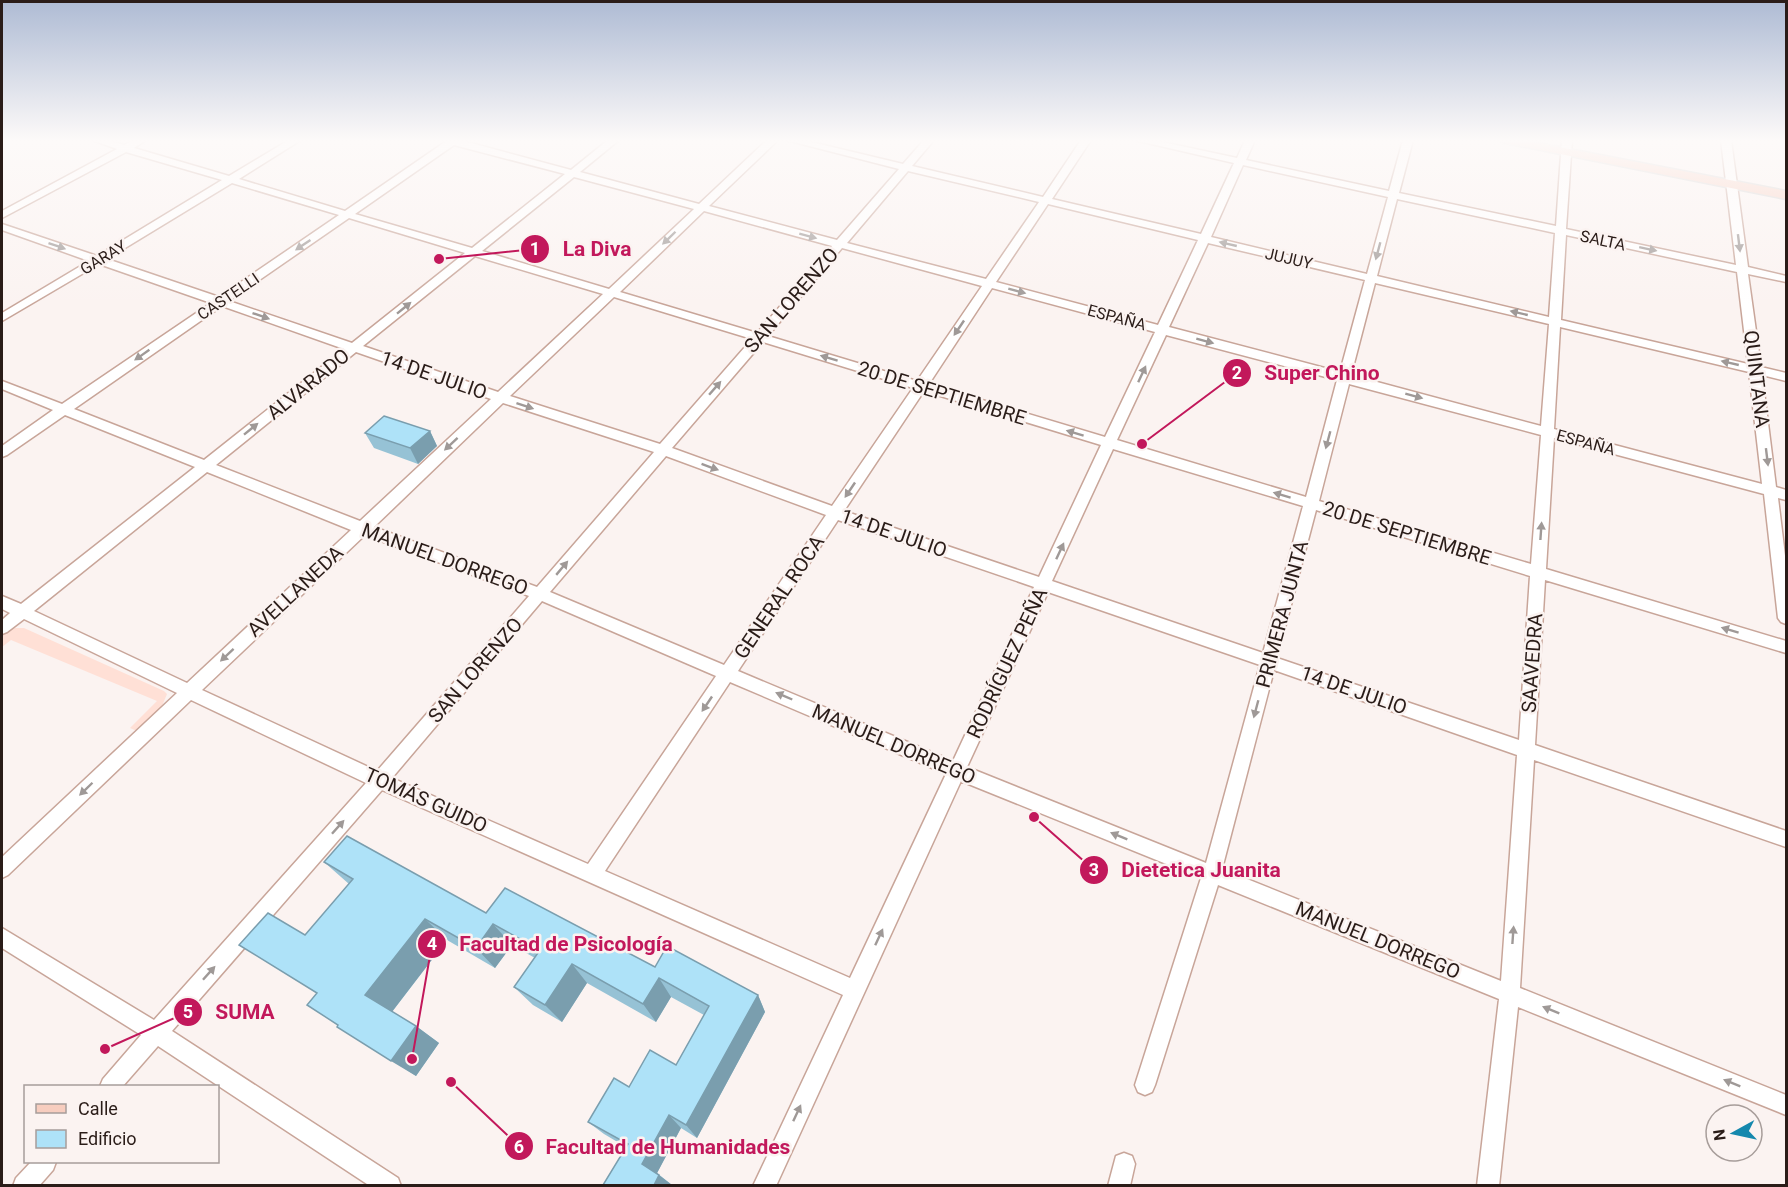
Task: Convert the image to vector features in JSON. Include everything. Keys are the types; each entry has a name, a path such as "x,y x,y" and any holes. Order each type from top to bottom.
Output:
{"street":[{"path":"2,215 38,195"},
{"name":"GARAY","path":"2,318 205,195"},
{"name":"20 DE SEPTIEMBRE","path":"283,195 1786,647"},
{"name":"CASTELLI","path":"2,452 374,195"},
{"name":"ALVARADO","path":"2,628 544,195"},
{"name":"ESPAÑA","path":"658,195 1786,495"},
{"name":"AVELLANEDA","path":"2,869 714,195"},
{"name":"SAN LORENZO","path":"111,1085 380,780 881,195"},
{"name":"JUJUY","path":"1022,195 1786,377"},
{"name":"GENERAL ROCA","path":"592,874 1049,195"},
{"name":"RODRÍGUEZ PEÑA","path":"764,1185 1224,195"},
{"name":"PRIMERA JUNTA","path":"1145,1085 1212,873 1394,195"},
{"name":"SALTA","path":"1396,195 1786,279"},
{"name":"SAAVEDRA","path":"1488,1185 1510,993 1564,195"},
{"name":"QUINTANA","path":"1733,195 1786,618"},
{"name":"14 DE JULIO","path":"2,227 501,398 663,450 835,513 1786,839"},
{"name":"MANUEL DORREGO","path":"2,385 362,528 540,594 729,672 957,771 1786,1104"},
{"name":"TOMÁS GUIDO","path":"2,602 317,753 854,990"},
{"path":"2,937 156,1033 387,1185"},
{"path":"24,1185 43,1163"}],"shaded area":[{"path":"13,628 24,628 164,691 167,694 162,706 137,731 130,728 157,701 11,640 2,647 2,636"}],"building":[{"path":"384,416 430,431 410,448 365,433"},
{"path":"347,836 486,913 505,888 655,967 667,946 758,995 686,1125 669,1115 642,1164 659,1175 654,1185 603,1185 628,1144 588,1122 614,1078 629,1087 650,1050 676,1065 709,1006 659,978 643,1004 572,964 545,1005 514,987 540,950 493,924 476,948 425,919 365,995 416,1026 391,1061 307,1005 317,993 239,945 268,913 305,935 353,879 324,862"}],"place":[{"name":"La Diva","path":"439,259"},
{"name":"Super Chino","path":"1142,444"},
{"name":"Dietetica Juanita","path":"1034,817"},
{"name":"SUMA","path":"105,1049"},
{"name":"Facultad de Psicología","path":"412,1059"},
{"name":"Facultad de Humanidades","path":"451,1082"}]}
